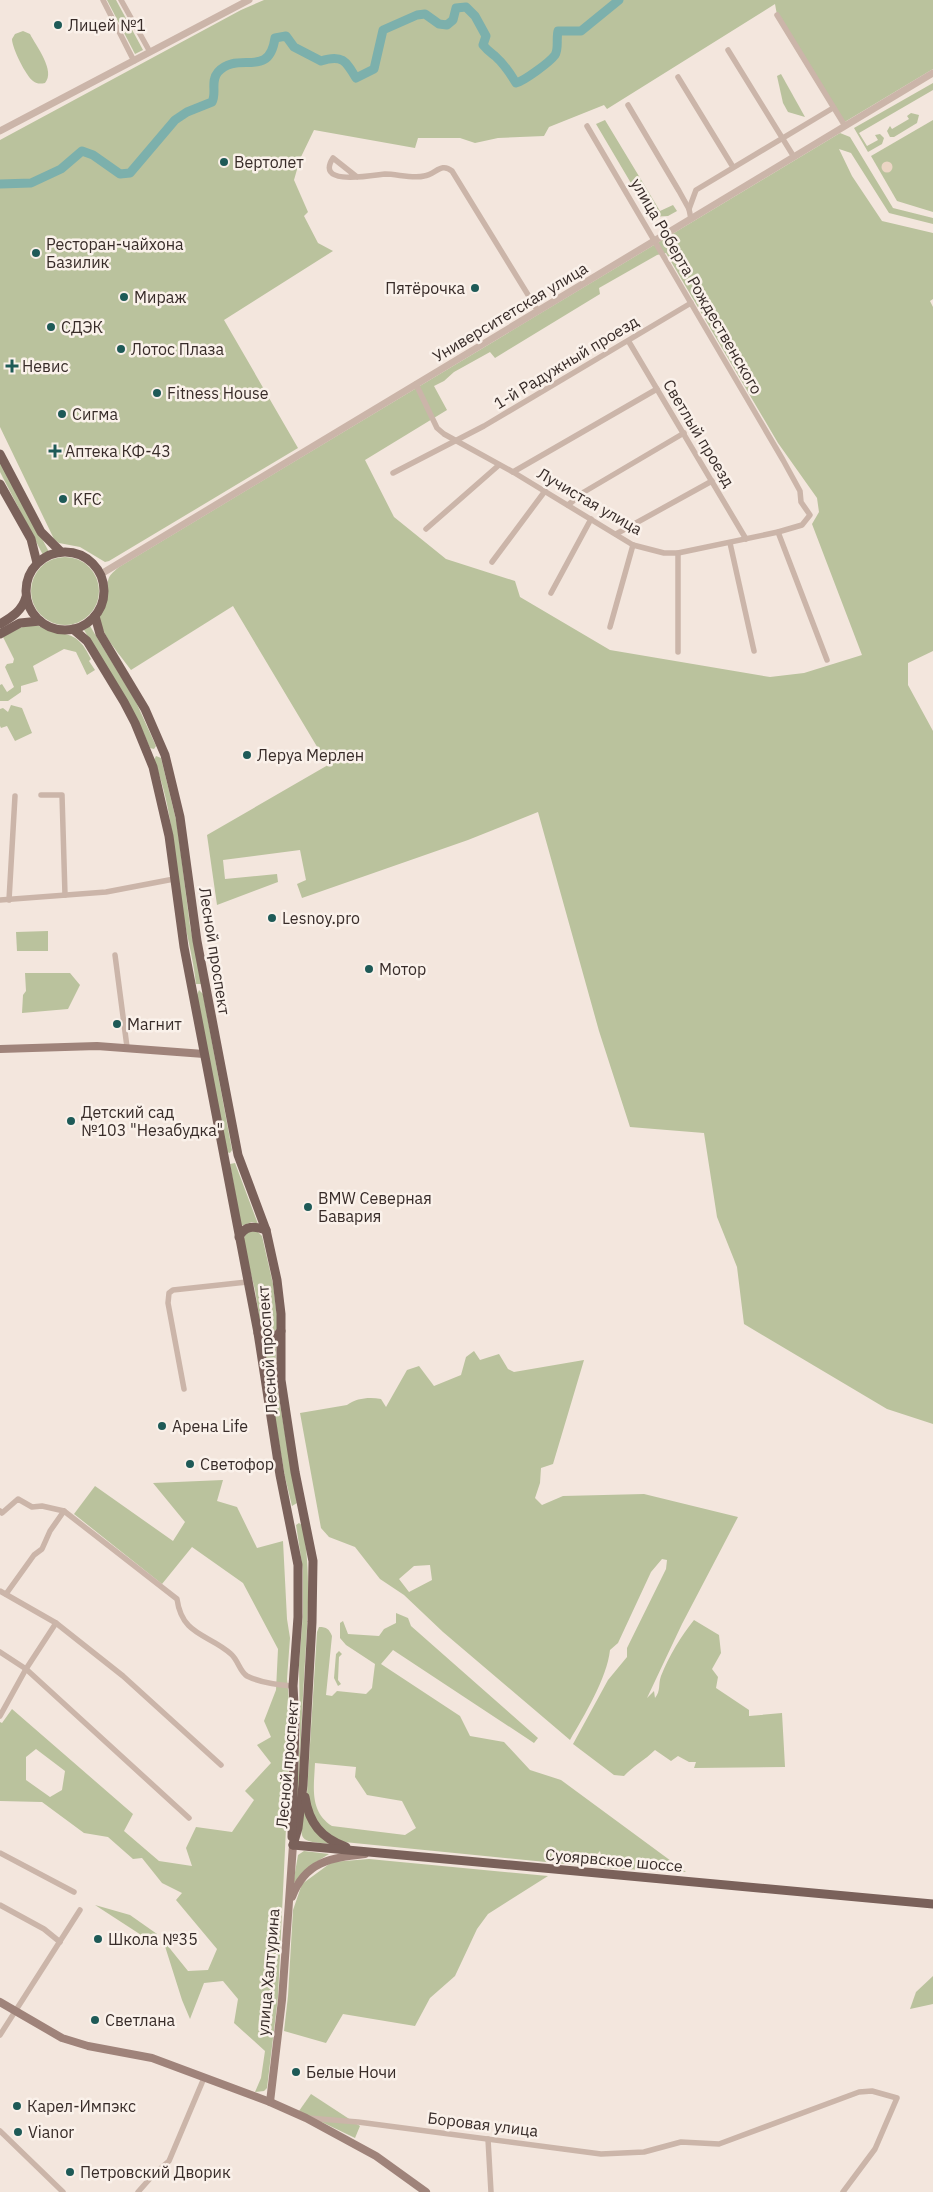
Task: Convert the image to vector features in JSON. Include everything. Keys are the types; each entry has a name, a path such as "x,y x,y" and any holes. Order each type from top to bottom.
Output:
{"main road":[{"path":"0,454 41,532 60,551"},
{"path":"0,484 31,539 37,563"},
{"path":"0,624 17,613 24,604 27,580 37,563 51,554 60,551 70,551 89,559 101,574 104,596 95,616 85,624 73,629 62,630 50,627 40,621 33,614 26,597"},
{"name":"Лесной проспект","path":"95,616 100,634 145,710 165,755 180,817 192,917 238,1155 266,1230 277,1280 281,1331 281,1380 295,1472 313,1561 303,1785 298,1828 293,1845"},
{"path":"0,634 20,623 40,621"},
{"name":"Лесной проспект","path":"73,629 87,641 124,702 147,751 166,818 174,879 204,1054 258,1333 280,1475 298,1564 293,1686 295,1723 293,1845"},
{"path":"147,751 156,751 160,744"},
{"path":"150,760 156,754 165,755"},
{"path":"193,991 200,986 206,988"},
{"path":"0,1049 58,1046 127,1047 204,1054"},
{"path":"224,1158 231,1159 238,1155"},
{"path":"239,1237 242,1231 249,1227 266,1230"},
{"path":"258,1333 263,1338 270,1339 277,1336 281,1331"},
{"path":"287,1507 292,1509 302,1505"},
{"path":"291,1523 300,1519 305,1520"},
{"path":"303,1785 307,1810 313,1824 321,1834 333,1842 373,1853"},
{"name":"Суоярвское шоссе","path":"293,1845 933,1904"},
{"name":"улица Халтурина","path":"270,2102 282,2000 293,1845"},
{"path":"288,1905 296,1886 303,1876 318,1864 332,1858 373,1853"},
{"name":"Боровая улица","path":"0,2002 67,2040 88,2046 152,2058 270,2102 306,2118"},
{"path":"306,2118 376,2156 426,2192"}],"street":[{"path":"103,0 134,61"},
{"path":"121,0 150,52"},
{"path":"0,131 249,0"},
{"path":"777,15 845,126"},
{"path":"728,50 794,157"},
{"name":"Университетская улица","path":"101,574 933,73"},
{"path":"678,76 732,168"},
{"path":"628,105 689,209 691,219"},
{"path":"689,209 696,190 833,108"},
{"name":"улица Роберта Рождественского","path":"587,126 783,460"},
{"path":"357,177 337,160 333,158 329,163 329,169 334,174 343,178 357,177 386,174 424,176 442,167 448,167 494,236 538,311"},
{"name":"1-й Радужный проезд","path":"394,473 453,440 484,426 691,303"},
{"name":"Светлый проезд","path":"628,342 746,539"},
{"name":"Лучистая улица","path":"416,384 437,428 453,440 513,472 633,545 664,553 678,553 730,543 802,525 810,515 801,502 800,491 783,460"},
{"path":"513,472 657,389"},
{"path":"568,505 584,492 684,433"},
{"path":"426,529 499,464"},
{"path":"616,534 712,481"},
{"path":"492,562 545,491"},
{"path":"551,593 591,518"},
{"path":"778,532 827,660"},
{"path":"730,543 754,651"},
{"path":"610,627 633,545"},
{"path":"678,553 678,652"},
{"path":"41,795 62,795 65,895"},
{"path":"9,900 15,796"},
{"path":"0,900 106,892 174,879"},
{"path":"115,955 127,1047"},
{"path":"184,1389 168,1303 169,1293 173,1290 247,1282"},
{"path":"0,1511 2,1513 18,1499 32,1507 42,1506 64,1511 177,1599 179,1614 193,1630 232,1655 246,1675 270,1684 293,1686"},
{"path":"64,1511 50,1531 42,1549 34,1555 3,1593 56,1623 123,1676 221,1765"},
{"path":"0,1716 26,1669 56,1623"},
{"path":"0,1652 26,1669 189,1818"},
{"path":"0,1853 74,1892"},
{"path":"0,1905 44,1929 60,1942"},
{"path":"0,2035 14,2010 80,1910"},
{"path":"138,2192 169,2161 204,2078"},
{"name":"Боровая улица","path":"306,2118 358,2122 601,2154 622,2154 644,2152 681,2142 719,2144 859,2092 872,2091 897,2098 875,2149 843,2192"},
{"path":"0,2130 63,2192"},
{"path":"488,2138 491,2192"}],"green space":[{"path":"107,0 116,0 143,50 135,54"},
{"path":"264,0 933,0 933,69 843,123 777,15 775,4 607,109 604,105 549,127 544,136 498,138 475,143 460,138 418,138 415,148 314,130 300,159 294,180 308,212 304,216 318,243 333,251 224,320 298,448 105,562 80,547 59,543 54,539 0,427 0,140 241,10"},
{"path":"23,31 30,34 47,65 48,78 45,83 37,83 30,78 17,55 12,39 15,34"},
{"path":"781,74 805,117 788,112 783,103 777,76"},
{"path":"933,83 933,90 859,133 867,146 878,140 875,135 880,134 884,138 882,144 868,152 854,128"},
{"path":"911,113 919,115 917,123 894,137 890,137 887,131 890,126 892,129 909,119 907,116"},
{"path":"605,120 660,211 673,205 677,211 668,216 651,217 596,124"},
{"path":"933,120 933,212 897,201 871,156"},
{"path":"840,133 850,137 893,208 933,218 933,224 889,213 851,153 839,149 852,176 882,221 933,233 933,299 930,301 933,307 933,651 908,663 908,685 933,731 933,1424 887,1409 744,1324 737,1267 717,1217 704,1133 630,1127 599,1031 538,812 468,840 302,898 297,884 306,880 300,850 223,860 225,879 277,874 278,882 217,905 207,835 328,765 233,606 131,670 111,644 100,622 100,616 107,597 109,579 119,567","holes":["666,253 778,443 817,498 819,512 812,524 862,655 804,673 770,677 610,650 520,597 515,581 446,559 394,517 365,460 447,410 434,386 444,381 454,372 490,352 495,358 600,294 599,288 657,255"]},
{"path":"0,459 49,552 43,555 0,472"},
{"path":"65,557 78,560 89,567 96,578 99,591 96,604 89,615 78,622 65,625 52,622 41,615 34,604 31,591 34,578 41,567 52,560"},
{"path":"35,624 45,629 74,637 80,641 91,659 89,661 95,670 87,675 76,652 64,649 33,666 38,681 21,686 21,692 8,701 0,701 0,685 2,684 7,692 14,687 5,667 7,664 13,663 14,659 3,637 19,628"},
{"path":"90,626 136,702 156,746 154,749 150,748 128,702 84,630"},
{"path":"11,705 22,708 32,733 15,741 7,726 1,728 0,726 0,709 3,708 8,712"},
{"path":"156,756 161,758 177,824 190,926 202,984 196,984 181,902 169,812 154,760"},
{"path":"48,931 48,951 17,951 16,932"},
{"path":"25,973 70,973 80,985 68,1009 22,1013 23,995 26,991"},
{"path":"199,990 203,994 232,1150 230,1153 226,1152 197,995"},
{"path":"235,1163 258,1224 252,1222 241,1226 230,1164"},
{"path":"257,1231 262,1236 273,1284 278,1324 277,1329 271,1334 261,1328 255,1290 243,1242 246,1232"},
{"path":"277,1340 275,1368 277,1387 297,1503 292,1506 285,1477 262,1342"},
{"path":"474,1351 480,1360 499,1354 508,1369 514,1372 584,1360 553,1464 541,1468 540,1483 535,1498 542,1505 563,1496 644,1494 738,1517 682,1624 647,1698 654,1691 655,1698 657,1695 661,1676 668,1661 680,1639 694,1620 719,1635 721,1653 712,1669 718,1677 716,1688 749,1710 749,1716 782,1713 785,1767 694,1768 696,1762 689,1762 678,1756 671,1761 655,1750 624,1776 614,1775 573,1744 608,1680 627,1657 627,1648 666,1569 667,1560 662,1559 651,1572 618,1643 610,1650 600,1684 570,1740 443,1632 404,1595 380,1579 355,1547 329,1537 321,1528 300,1413 347,1405 359,1399 368,1398 381,1399 386,1407 407,1370 419,1366 434,1386 461,1375 466,1357","holes":["430,1565 432,1580 409,1592 399,1579 414,1566"]},
{"path":"223,1480 217,1501 237,1507 257,1548 283,1541 287,1619 290,1638 287,1679 291,1722 278,1997 267,2088 264,2091 255,2092 261,2078 265,2051 234,2023 238,1999 223,1981 204,1983 190,2019 182,2000 163,1940 188,1971 208,1970 217,1949 176,1900 182,1893 162,1883 142,1858 133,1859 108,1837 84,1833 42,1802 0,1801 0,1722 2,1723 12,1709 133,1814 124,1831 159,1861 192,1866 186,1848 196,1827 232,1832 254,1800 245,1791 271,1763 257,1745 271,1737 264,1721 276,1690 278,1649 243,1583 192,1547 162,1584 74,1514 95,1486 173,1541 185,1522 153,1483","holes":["36,1749 65,1771 62,1790 50,1797 26,1780 26,1757"]},
{"path":"299,1523 303,1526 306,1546 308,1602 298,1810 296,1812 300,1737 299,1665 303,1613 303,1570 296,1525"},
{"path":"396,1613 408,1618 411,1626 538,1738 534,1743 393,1650 381,1664 460,1716 470,1736 504,1742 530,1770 561,1780 686,1872 604,1868 600,1851 586,1866 344,1842 322,1829 311,1810 307,1793 317,1632 319,1627 324,1627 329,1630 332,1636 326,1695 332,1696 337,1691 366,1694 372,1688 375,1664 346,1645 340,1638 340,1623 343,1621 348,1634 379,1636 384,1629 396,1623","holes":["315,1763 356,1767 355,1777 367,1795 402,1801 416,1828 405,1835 332,1826 325,1820 316,1806 314,1798"]},
{"path":"339,1651 342,1654 339,1657 338,1680 341,1684 338,1686 334,1678 336,1654"},
{"path":"304,1809 332,1844 313,1842 303,1838 301,1828"},
{"path":"304,1851 329,1854 316,1862 293,1884 298,1855"},
{"path":"369,1859 548,1876 488,1914 477,1929 455,1976 430,1998 415,2026 343,2014 326,2043 284,2031 293,1910 302,1884 332,1862"},
{"path":"95,1905 130,1915 157,1934 155,1944"},
{"path":"933,1976 933,2004 910,2009 916,1992"},
{"path":"311,2094 360,2126 355,2138 299,2111"}],"shaded area":[{"path":"887,161 893,167 887,173 881,167"}],"waterway":[{"path":"0,184 31,183 61,169 82,151 93,155 120,174 130,173 175,120 187,112 212,102 214,79 218,72 234,63 260,61 266,58 272,51 275,38 286,36 294,47 321,61 334,58 343,60 356,78 374,69 383,30 417,15 425,14 439,24 447,25 453,20 456,8 466,7 475,16 486,36 483,45 501,62 516,83 537,71 555,55 558,31 581,31 619,0"}],"place":[{"name":"Лицей №1","path":"58,25"},
{"name":"Вертолет","path":"224,162"},
{"name":"Ресторан-чайхона Базилик","path":"36,253"},
{"name":"Пятёрочка","path":"475,288"},
{"name":"Мираж","path":"124,297"},
{"name":"СДЭК","path":"51,327"},
{"name":"Лотос Плаза","path":"121,349"},
{"name":"Невис","path":"12,366"},
{"name":"Fitness House","path":"157,393"},
{"name":"Сигма","path":"62,414"},
{"name":"Аптека КФ-43","path":"55,451"},
{"name":"KFC","path":"63,499"},
{"name":"Леруа Мерлен","path":"247,755"},
{"name":"Lesnoy.pro","path":"272,918"},
{"name":"Мотор","path":"369,969"},
{"name":"Магнит","path":"117,1024"},
{"name":"Детский сад №103 \"Незабудка\"","path":"71,1121"},
{"name":"BMW Северная Бавария","path":"308,1207"},
{"name":"Арена Life","path":"162,1426"},
{"name":"Светофор","path":"190,1464"},
{"name":"Школа №35","path":"98,1939"},
{"name":"Светлана","path":"95,2020"},
{"name":"Белые Ночи","path":"296,2072"},
{"name":"Карел-Импэкс","path":"17,2106"},
{"name":"Vianor","path":"18,2132"},
{"name":"Петровский Дворик","path":"70,2172"}]}
